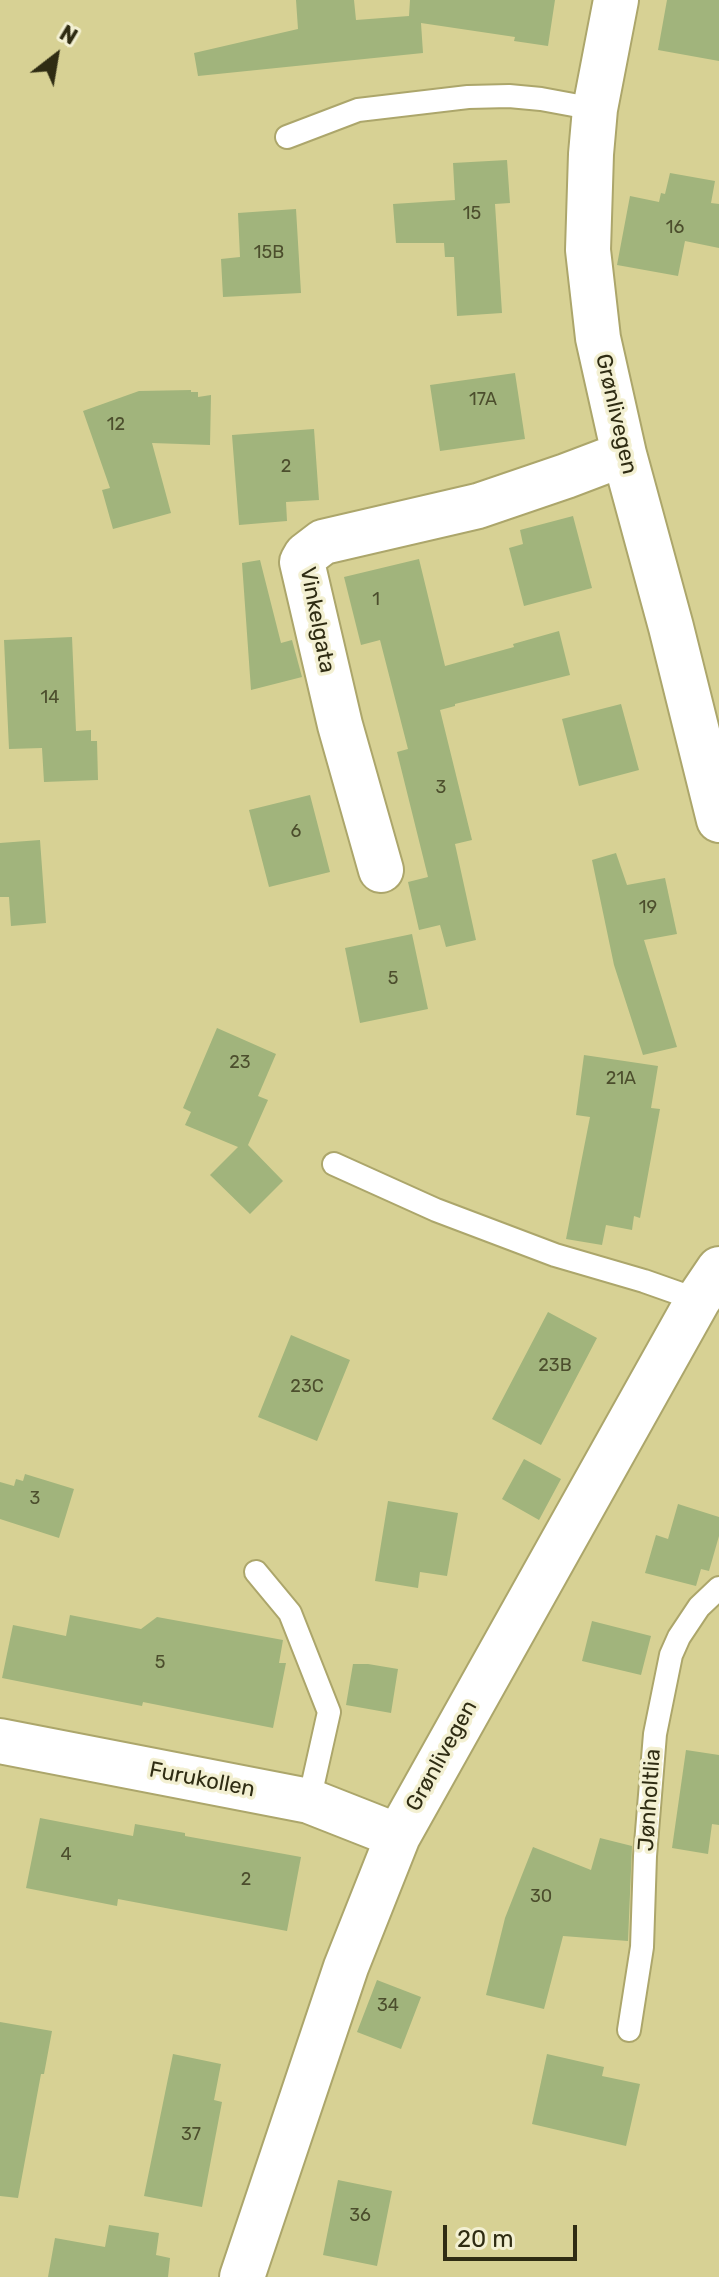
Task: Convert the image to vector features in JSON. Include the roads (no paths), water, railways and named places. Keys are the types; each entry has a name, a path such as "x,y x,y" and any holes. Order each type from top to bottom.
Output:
{"street":[{"name":"Grønlivegen","path":"616,0 595,109 591,154 588,250 598,338 624,454 719,820"},
{"name":"Vinkelgata","path":"381,870 340,725 308,594 302,562 306,555 323,542 478,506 624,454"},
{"name":"Grønlivegen","path":"242,2277 346,1967 398,1836 708,1285"},
{"name":"Furukollen","path":"0,1741 309,1801 398,1836"}],"lane":[{"path":"287,137 358,110 468,97 541,99 595,109"},
{"path":"334,1164 436,1210 555,1255 644,1281 708,1285"},
{"path":"256,1572 290,1613 329,1712 309,1801"},
{"name":"Jønholtlia","path":"629,2030 642,1947 645,1856 655,1734 671,1655 699,1607 719,1588"}]}
